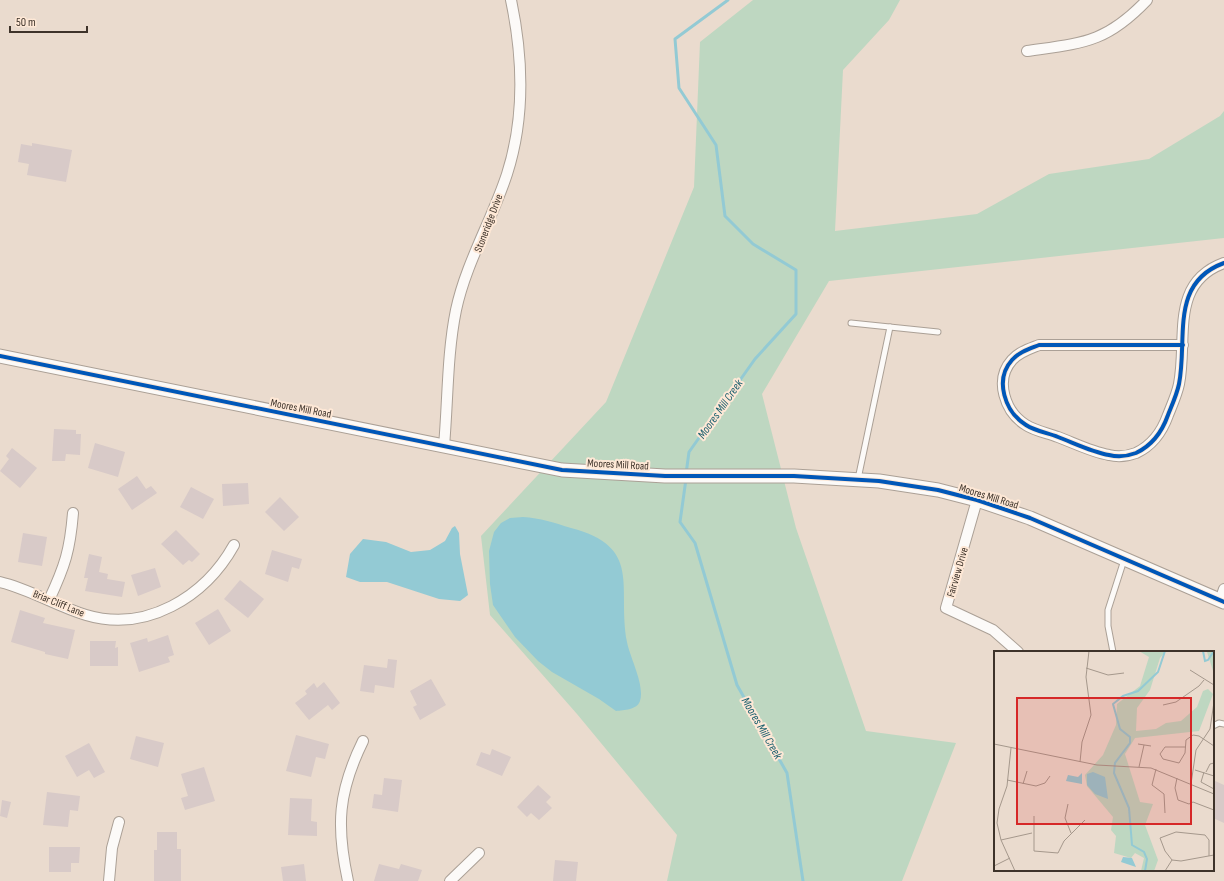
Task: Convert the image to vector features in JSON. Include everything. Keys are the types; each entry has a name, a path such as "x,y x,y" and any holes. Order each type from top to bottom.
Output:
{"street":[{"name":"Stoneridge Drive","path":"444,446 456,310 463,287 507,174 513,152 518,117 520,63 519,34 512,0"},
{"path":"1027,51 1084,43 1096,39 1118,27 1147,0"},
{"path":"1183,345 1039,345 1022,352 1012,361 1004,375 1003,392 1014,415 1027,426 1109,456 1124,456 1149,445 1162,432 1179,384 1183,345 1184,307 1189,292 1200,277 1217,265 1224,263"},
{"name":"Moores Mill Road","path":"4,359 562,470 664,476 794,476 878,481 938,490 977,500 1030,518 1124,559 1223,597"},
{"name":"Fairview Drive","path":"977,500 946,608 993,630 1017,651"},
{"path":"49,600 64,569 71,541 73,513"},
{"name":"Briar Cliff Lane","path":"0,582 18,587 85,615 123,619 149,615 175,605 196,591 220,567 234,545"},
{"path":"348,881 340,838 342,801 352,763 363,741"},
{"path":"109,881 112,848 119,822"},
{"path":"450,881 479,853"}],"lane":[{"path":"851,323 938,332"},
{"path":"858,480 890,327"},
{"path":"1113,651 1108,626 1108,610 1124,559"},
{"path":"1214,726 1219,723 1224,724"}],"green space":[{"path":"753,0 900,0 889,20 843,70 835,231 977,214 1049,174 1149,159 1220,116 1224,111 1224,238 829,281 762,394 796,528 866,731 956,743 902,881 667,881 677,835 577,714 490,615 481,536 606,402 694,187 700,42"}],"water":[{"path":"510,518 535,518 594,536 609,546 618,558 624,586 627,642 639,680 641,695 640,701 633,708 616,711 599,699 552,672 538,661 515,637 493,605 490,584 489,551 494,532 501,523"},
{"path":"455,526 459,533 460,554 468,595 460,601 439,599 387,582 360,582 346,577 350,554 363,539 386,542 411,552 430,550 445,541 452,528"}],"building":[{"path":"32,143 72,150 66,182 27,175 29,164 18,162 21,144 32,146"},
{"path":"54,429 76,430 76,434 81,434 80,455 66,454 65,461 52,461"},
{"path":"95,443 125,452 118,477 88,468"},
{"path":"12,448 37,468 20,488 0,471 9,459 6,456"},
{"path":"137,476 146,489 151,486 157,493 132,510 118,489"},
{"path":"248,483 249,504 223,506 222,484"},
{"path":"191,487 214,499 203,519 180,507"},
{"path":"280,497 299,517 284,531 265,512"},
{"path":"176,530 200,554 192,562 189,560 183,565 161,544"},
{"path":"23,533 47,537 42,566 18,562"},
{"path":"272,550 302,559 299,569 292,567 288,582 265,574"},
{"path":"89,554 102,557 99,572 108,574 107,579 125,582 122,597 85,591 88,578 84,578"},
{"path":"155,568 161,587 138,596 131,575"},
{"path":"240,580 264,599 248,618 224,599"},
{"path":"218,609 231,631 209,645 195,623"},
{"path":"20,610 45,618 43,623 75,630 68,659 45,654 45,652 11,642"},
{"path":"168,635 174,655 168,657 170,662 139,672 130,643 147,638 148,642"},
{"path":"90,641 116,641 115,648 118,647 118,666 90,666"},
{"path":"388,659 397,660 394,688 375,685 374,693 360,691 364,665 387,668"},
{"path":"431,679 446,705 420,720 413,707 417,705 410,691"},
{"path":"324,682 340,703 332,710 328,705 309,720 295,703 307,694 305,691 314,683 317,688"},
{"path":"296,735 329,744 325,759 316,757 311,777 286,771"},
{"path":"136,736 164,743 158,767 130,759"},
{"path":"89,743 105,772 94,778 89,770 77,777 65,756"},
{"path":"492,749 511,757 502,776 476,765 481,752 490,755"},
{"path":"204,767 215,801 185,810 181,798 188,796 181,774"},
{"path":"384,778 402,780 398,812 372,808 374,794 382,795"},
{"path":"1214,780 1224,785 1224,823 1214,818"},
{"path":"538,785 551,797 546,802 552,808 539,820 531,813 527,817 517,807"},
{"path":"47,792 80,796 78,811 70,810 68,827 43,825"},
{"path":"290,798 312,799 311,821 317,822 317,836 288,835"},
{"path":"2,800 11,802 7,818 0,816"},
{"path":"157,832 177,832 177,849 181,849 181,881 154,881 154,850 157,850"},
{"path":"49,847 80,847 79,863 71,863 71,872 49,872"},
{"path":"555,860 578,862 576,881 553,881"},
{"path":"304,864 306,881 283,881 281,867"},
{"path":"379,864 399,869 401,864 422,870 418,881 374,881"}],"waterway":[{"name":"Moores Mill Creek","path":"686,474 689,452 755,359 796,314 796,270 753,244 725,216 716,145 679,88 675,39 728,0"},
{"name":"Moores Mill Creek","path":"686,479 680,522 695,543 737,685 787,773 803,881"}],"cycle path":[{"path":"1183,345 1039,345 1028,349 1012,360 1004,377 1004,395 1012,412 1026,425 1033,429 1090,450 1112,456 1130,455 1142,450 1152,442 1160,432 1166,421 1177,392 1181,367 1182,349 1183,331 1184,314 1188,298 1195,284 1207,272 1224,263"},
{"path":"0,356 562,470 665,476 794,476 879,481 938,490 977,500 1030,518 1224,602"}]}
